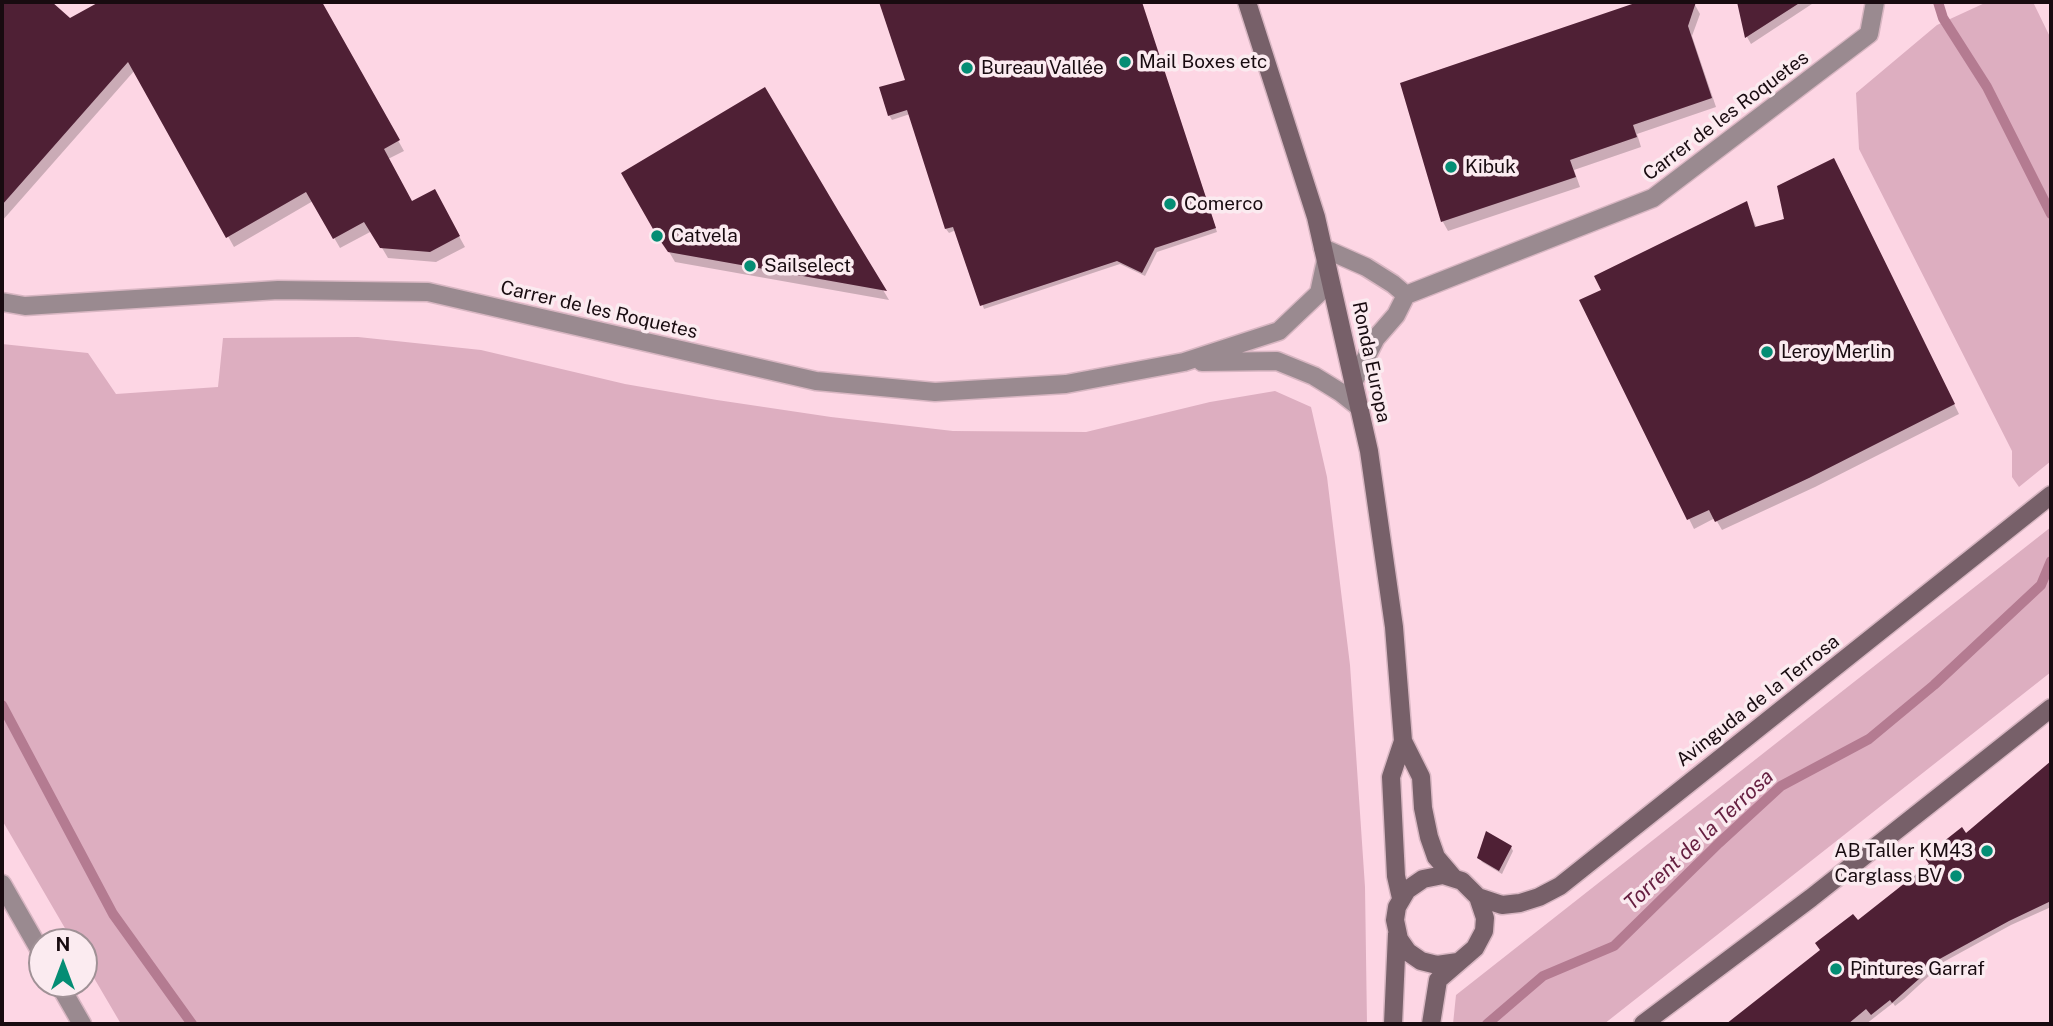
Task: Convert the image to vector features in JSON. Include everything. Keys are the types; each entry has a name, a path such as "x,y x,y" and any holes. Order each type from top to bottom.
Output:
{"street":[{"name":"Ronda Europa","path":"1247,2 1316,217 1369,452 1384,545 1403,741 1391,777 1396,876 1401,898 1395,916 1397,934 1393,1024"},
{"name":"Carrer de les Roquetes","path":"1406,295 1653,198 1869,34 1875,2"},
{"path":"1184,362 1279,331 1319,293 1324,254 1366,267 1406,295 1396,315 1376,338 1353,383"},
{"name":"Carrer de les Roquetes","path":"2,302 39,305 278,290 428,292 816,381 935,392 1066,384 1184,362"},
{"path":"1184,362 1277,361 1314,376 1340,391 1359,407"},
{"name":"Avinguda de la Terrosa","path":"1478,897 1502,905 1520,903 1560,886 2051,495"},
{"path":"1643,1024 1811,898 2051,708"},
{"name":"Ronda Europa","path":"1403,741 1422,777 1423,808 1436,857 1453,877 1470,886 1478,897"},
{"path":"1401,898 1410,886 1423,878 1438,875 1453,877"},
{"path":"2,884 28,930"},
{"path":"1431,1024 1438,980 1475,948 1484,931 1485,913 1478,897"},
{"path":"1397,934 1408,952 1422,961 1437,965 1458,962"},
{"path":"67,998 82,1024"}],"shaded area":[{"path":"1987,2 2033,2 2051,39 2051,461 2019,487 2012,477 2012,451 1859,149 1856,93 1937,25"},
{"path":"358,337 481,350 625,384 717,400 953,431 1086,432 1210,402 1275,391 1311,407 1327,477 1350,665 1365,887 1367,1024 121,1024 98,985 98,928 65,928 2,820 2,344 88,353 116,394 218,387 223,338"},
{"path":"2051,527 2051,672 1604,1024 1453,1024 1456,995"}],"building":[{"path":"2,2 52,2 70,18 99,2 322,2 400,140 384,149 412,201 435,189 460,236 430,252 380,248 364,222 333,239 306,192 226,238 128,62 2,205"},
{"path":"879,2 1142,2 1216,228 1155,248 1142,273 1117,261 980,306 953,227 945,229 907,110 888,116 879,87 905,80"},
{"path":"1638,2 1696,2 1688,26 1712,98 1633,125 1637,137 1570,160 1576,177 1441,222 1400,83"},
{"path":"1737,2 1801,2 1745,38"},
{"path":"765,87 887,291 668,252 657,236 621,173"},
{"name":"Leroy Merlin","path":"1834,158 1955,404 1715,522 1709,510 1687,520 1579,300 1601,290 1594,276 1747,201 1755,227 1784,219 1777,186"},
{"path":"2051,761 2051,901 1925,967 1929,970 1892,1003 1890,1000 1871,1015 1866,1009 1848,1024 1726,1024 1820,950 1815,943 1853,914 1858,920 1929,864 1924,857 1962,827 1966,833"},
{"path":"1486,831 1512,846 1499,871 1477,858"}],"waterway":[{"name":"Torrent de la Terrosa","path":"1938,2 1943,18 1987,87 2051,214"},
{"name":"Torrent de la Terrosa","path":"1487,1024 1543,976 1614,946 1781,786 1869,739 1934,685 2041,585 2051,561"},
{"path":"2,705 113,914 192,1024"}],"place":[{"name":"Mail Boxes etc","path":"1125,62"},
{"name":"Bureau Vallée","path":"967,68"},
{"name":"Kibuk","path":"1451,167"},
{"name":"Comerco","path":"1170,204"},
{"name":"Catvela","path":"657,236"},
{"name":"Sailselect","path":"750,266"},
{"name":"Leroy Merlin","path":"1767,352"},
{"name":"AB Taller KM43","path":"1987,851"},
{"name":"Carglass BV","path":"1956,876"},
{"name":"Pintures Garraf","path":"1836,969"}]}
